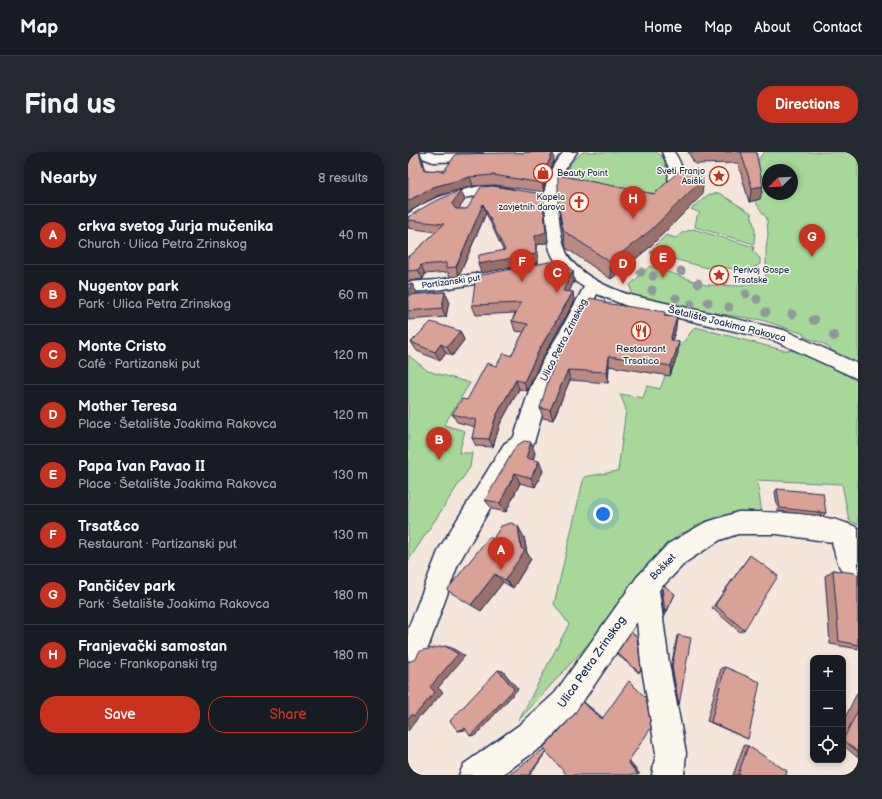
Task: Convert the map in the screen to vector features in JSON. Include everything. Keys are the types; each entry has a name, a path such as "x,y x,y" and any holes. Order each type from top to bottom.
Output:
{"street":[{"path":"418,152 433,158 487,156 485,183 467,209"},
{"path":"668,152 674,161 678,175 675,186"},
{"path":"548,156 568,154"},
{"name":"Šetalište Joakima Rakovca","path":"568,154 546,199 555,239 557,265 610,295 786,337 858,372"},
{"path":"409,218 434,203 485,183 518,195"},
{"name":"Partizanski put","path":"408,287 437,285 524,272"},
{"name":"Ulica Petra Zrinskog","path":"414,649 448,558 512,450 523,442 539,391 552,360 566,338 593,285"},
{"name":"Bošket","path":"668,775 671,753 656,670 646,586 676,553 713,531 738,523 776,523 850,536 848,558 858,572"},
{"name":"Ulica Petra Zrinskog","path":"475,775 533,734 565,703 646,586"}],"green space":[{"path":"583,152 657,152 664,159 671,185 659,194 563,183 570,166"},
{"path":"764,152 858,152 858,366 842,358 824,344 804,337 804,334 762,320 688,309 632,296 630,285 650,266 706,285 743,286 766,279 766,249 768,235 767,219 754,200 753,192 762,192 762,200 798,200 798,164 762,164 762,186 758,160"},
{"path":"719,193 751,213 755,230 754,244 695,227 697,216 700,213 691,209 708,195"},
{"path":"693,229 754,247 753,251 760,258 760,264 743,270 712,265 708,268 650,253 666,235 676,238 682,233"},
{"path":"695,327 782,350 799,351 858,381 858,525 849,520 842,484 757,480 762,514 743,512 679,534 604,627 519,720 569,624 554,604 584,477 618,471 626,409 620,394 643,398 647,386 660,389 674,354"},
{"path":"408,355 428,371 470,383 444,425 465,431 459,453 472,453 470,467 408,561"}],"building":[{"path":"408,152 419,152 424,170 444,171 456,154 553,152 541,179 543,179 542,183 493,175 470,177 433,187 408,201"},
{"path":"741,152 756,152 762,186 752,188"},
{"path":"683,171 704,178 651,230 610,262 564,231 558,202 558,175 654,194 678,172"},
{"path":"493,186 542,194 546,232 535,236 536,254 478,264 479,255 505,250 483,204 456,267 446,268 446,263 421,265 418,270 408,271 408,256 410,256 444,224 408,220 408,217 431,203 461,190 452,204 456,209 467,209 481,187"},
{"path":"549,262 562,262 573,271 563,291 573,292 539,350 524,382 516,380 496,416 489,439 472,438 476,420 452,414 462,399 467,400 487,363 496,366 504,353 511,356 528,324 512,321 521,303 472,305 476,276"},
{"path":"408,284 412,284 408,293"},
{"path":"445,292 442,308 408,311 408,295"},
{"path":"590,298 605,301 604,303 665,312 664,316 677,317 670,340 679,342 671,366 609,356 607,372 568,370 550,410 540,408 548,381 560,351"},
{"path":"431,322 460,331 447,347 441,344 435,352 411,342"},
{"path":"524,441 531,442 526,458 539,461 531,478 515,473 500,503 485,500 516,446"},
{"path":"777,489 823,493 826,513 780,508"},
{"path":"511,523 518,526 521,548 525,550 505,580 495,574 471,605 447,590 489,537 493,539 501,526"},
{"path":"750,555 778,576 744,630 715,605"},
{"path":"833,570 855,573 858,575 858,645 839,641"},
{"path":"663,585 675,594 665,614 662,586"},
{"path":"631,632 637,637 641,669 639,672 617,653"},
{"path":"678,635 691,638 679,705 672,666"},
{"path":"445,646 458,654 430,687 435,692 414,716 412,714 408,719 408,662 416,659 419,652 423,650"},
{"path":"725,667 760,682 748,739 711,722"},
{"path":"498,670 514,689 470,736 465,728 458,731 450,721"},
{"path":"629,681 646,698 651,728 628,762 638,775 567,775 543,748 574,715 582,702 602,719"},
{"path":"858,710 858,752 846,742 846,734"},
{"path":"748,746 787,771 786,775 738,775"},
{"path":"544,749 546,751 529,775 509,775"}],"place":[{"name":"Beauty Point","path":"543,173"},
{"name":"Sveti Franjo Asiški","path":"719,176"},
{"name":"Kapela zavjetnih darova","path":"579,202"},
{"name":"Franjevački samostan","path":"633,219"},
{"name":"Pančićev park","path":"812,257"},
{"name":"Perivoj Gospe Trsatske","path":"719,275"},
{"name":"Papa Ivan Pavao II","path":"663,278"},
{"name":"Trsat&co","path":"522,282"},
{"name":"Mother Teresa","path":"623,284"},
{"name":"Monte Cristo","path":"557,293"},
{"name":"Restaurant Trsatica","path":"641,331"},
{"name":"Nugentov park","path":"439,460"},
{"name":"crkva svetog Jurja mučenika","path":"501,570"}]}
